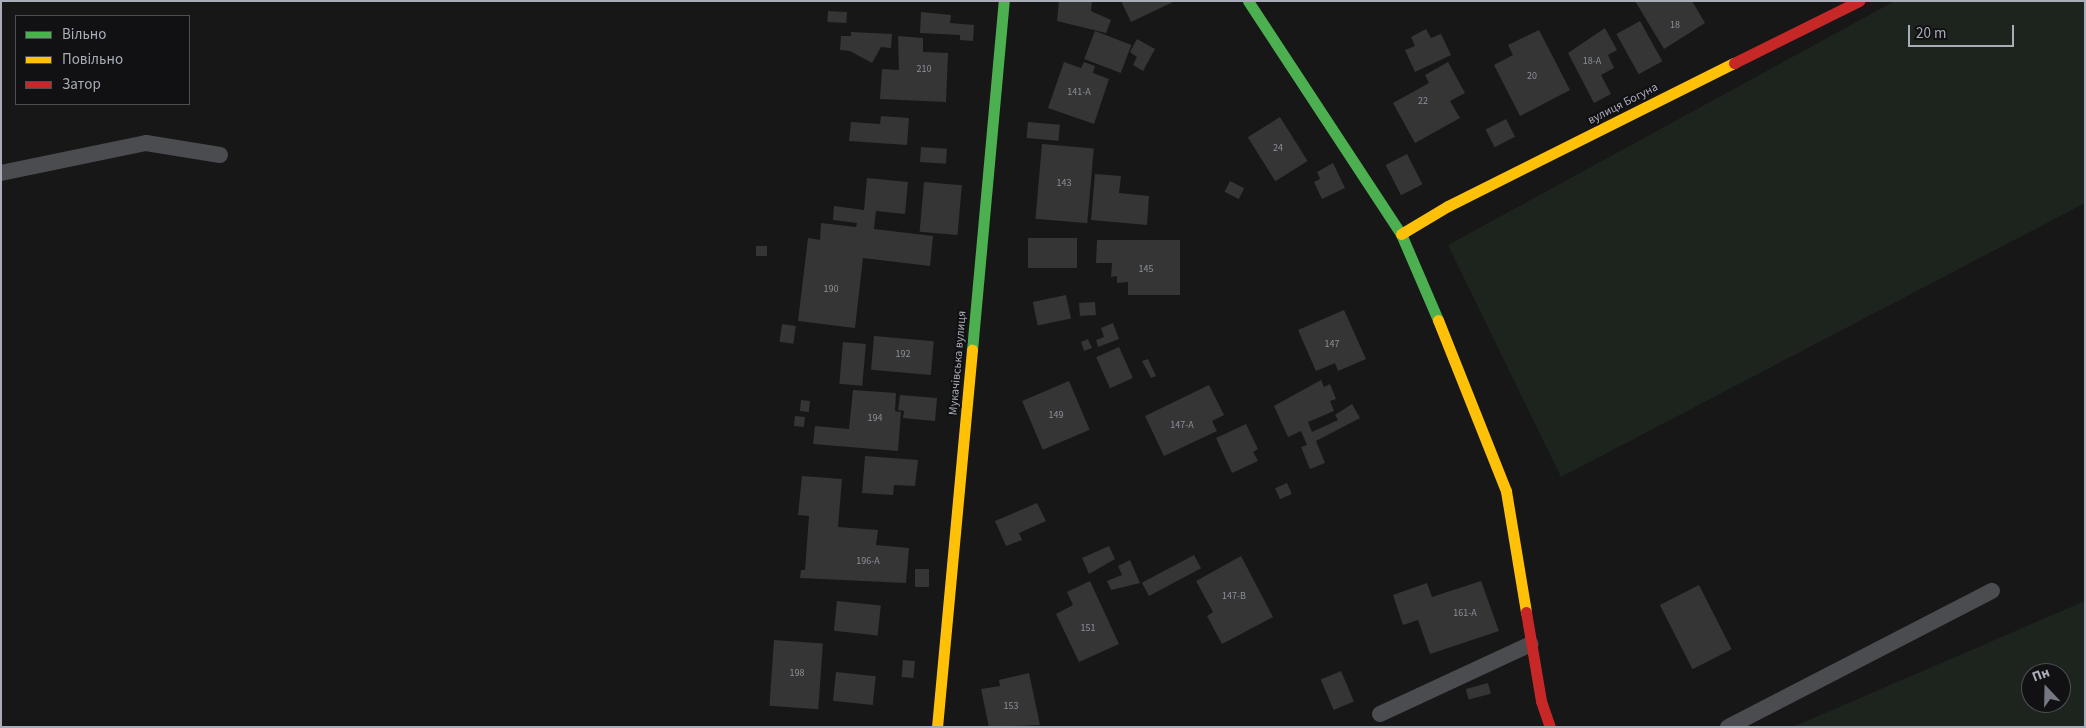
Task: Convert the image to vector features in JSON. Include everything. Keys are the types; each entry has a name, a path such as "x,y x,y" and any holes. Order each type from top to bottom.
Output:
{"street":[{"name":"Мукачівська вулиця","path":"937,727 1004,1"},
{"path":"1248,1 1401,234 1455,360 1506,492 1541,701 1550,727"},
{"name":"вулиця Богуна","path":"1401,234 1448,206 1859,1"}],"lane":[{"path":"1,173 146,143 220,155"},
{"path":"1728,727 1992,591"},
{"path":"1380,714 1531,644"}],"shaded area":[{"path":"1895,1 2085,1 2085,203 1561,477 1448,245"},
{"path":"2085,601 2085,727 1793,727"}],"building":[{"path":"1059,1 1092,1 1091,11 1111,20 1106,33 1057,21"},
{"path":"1121,1 1175,1 1131,22"},
{"path":"1635,1 1692,1 1705,23 1664,49"},
{"path":"828,11 847,12 846,23 827,22"},
{"path":"921,12 951,15 950,23 974,25 973,41 960,40 960,35 920,33"},
{"path":"1640,21 1662,61 1639,74 1616,34"},
{"path":"1605,28 1617,50 1608,55 1614,68 1601,75 1611,94 1594,103 1568,53"},
{"path":"1426,29 1431,38 1441,34 1451,55 1415,72 1405,50 1415,46 1411,37"},
{"path":"1539,30 1570,90 1520,116 1494,65 1513,55 1508,45"},
{"path":"1095,31 1131,45 1121,73 1084,59"},
{"path":"851,32 892,34 891,48 881,47 872,63 850,51 840,50 841,36 851,36"},
{"path":"898,36 923,38 923,52 948,53 946,102 880,99 882,69 899,70"},
{"path":"1137,39 1155,49 1143,71 1133,65 1137,57 1130,52"},
{"path":"1064,62 1081,68 1084,62 1095,66 1093,73 1109,79 1094,124 1048,108"},
{"path":"1448,62 1465,93 1450,101 1460,118 1415,143 1393,103 1429,83 1425,75"},
{"path":"881,116 909,118 907,145 849,141 851,122 880,124"},
{"path":"1280,117 1308,161 1275,181 1248,137"},
{"path":"1506,119 1515,137 1495,147 1486,129"},
{"path":"1028,122 1060,125 1058,141 1027,138"},
{"path":"1042,144 1094,149 1087,223 1035,219"},
{"path":"921,147 947,149 946,164 920,162"},
{"path":"1407,154 1422,184 1401,195 1386,165"},
{"path":"1333,163 1345,188 1322,199 1314,182 1320,179 1317,172"},
{"path":"1095,174 1121,176 1119,193 1149,196 1147,225 1091,220"},
{"path":"867,178 908,182 905,214 876,211 874,229 933,236 930,266 863,258 855,328 798,321 808,238 820,240 821,223 856,227 857,223 833,220 834,206 864,210"},
{"path":"1230,181 1244,188 1239,199 1225,192"},
{"path":"924,182 962,185 957,235 920,232"},
{"path":"1028,238 1077,238 1077,268 1028,268"},
{"path":"1097,240 1180,240 1180,295 1128,295 1128,282 1117,283 1117,276 1111,277 1112,263 1096,263"},
{"path":"756,246 767,246 767,256 756,256"},
{"path":"1066,295 1071,318 1038,326 1033,302"},
{"path":"1095,302 1096,315 1080,316 1079,303"},
{"path":"1344,310 1366,359 1338,371 1335,363 1316,371 1298,330"},
{"path":"1113,323 1119,339 1098,347 1096,340 1104,337 1101,328"},
{"path":"782,324 796,326 793,344 779,342"},
{"path":"874,336 934,341 931,375 871,370"},
{"path":"1088,339 1092,348 1084,351 1081,342"},
{"path":"843,342 866,344 862,386 839,384"},
{"path":"1119,347 1133,378 1110,388 1096,357"},
{"path":"1148,359 1156,376 1151,378 1142,361"},
{"path":"1321,380 1324,387 1330,384 1336,399 1330,401 1334,411 1308,422 1312,432 1338,420 1335,415 1352,404 1360,418 1316,441 1325,463 1310,469 1301,447 1307,445 1301,431 1288,437 1274,406"},
{"path":"1069,381 1090,430 1043,450 1022,401"},
{"path":"1209,385 1224,415 1212,421 1217,431 1164,456 1145,416"},
{"path":"853,390 896,393 895,411 901,412 898,451 813,444 815,426 849,429"},
{"path":"900,395 937,398 935,421 903,418 904,411 898,410"},
{"path":"801,400 810,401 809,412 800,411"},
{"path":"795,416 805,417 804,427 794,426"},
{"path":"1246,424 1258,449 1253,452 1258,461 1232,473 1216,438"},
{"path":"865,456 918,460 915,486 894,485 893,495 862,493"},
{"path":"802,476 842,479 838,527 878,530 876,545 909,548 906,583 800,578 801,570 805,570 809,516 798,515"},
{"path":"1287,483 1292,494 1280,499 1275,488"},
{"path":"1037,503 1046,521 1019,533 1022,540 1006,546 995,521"},
{"path":"1109,546 1115,559 1089,574 1082,558"},
{"path":"1194,555 1201,568 1149,596 1142,583"},
{"path":"1241,556 1273,617 1222,644 1207,616 1213,612 1196,581"},
{"path":"1130,560 1140,583 1111,590 1107,581 1122,575 1118,566"},
{"path":"915,569 929,569 929,587 915,587"},
{"path":"1090,581 1119,644 1079,662 1056,614 1073,605 1067,592"},
{"path":"1481,581 1499,631 1430,654 1418,620 1403,625 1393,595 1427,583 1432,597"},
{"path":"1699,585 1732,649 1692,669 1660,605"},
{"path":"837,601 881,606 878,635 834,631"},
{"path":"774,640 823,643 818,709 769,706"},
{"path":"903,660 915,661 913,678 902,677"},
{"path":"1341,671 1354,701 1334,710 1321,680"},
{"path":"836,672 876,676 873,705 833,701"},
{"path":"1029,673 1040,725 989,727 981,689 1000,686 999,680"},
{"path":"1488,683 1491,694 1469,700 1466,689"}],"traffic: fast":[{"path":"972,350 1004,1"},
{"path":"1248,1 1401,234 1438,320"}],"traffic: slow":[{"path":"1401,234 1448,206 1734,63"},
{"path":"1438,320 1506,491 1526,612"},
{"path":"937,727 972,350"}],"traffic: jam":[{"path":"1734,63 1859,1"},
{"path":"1526,612 1541,701 1550,727"}]}
